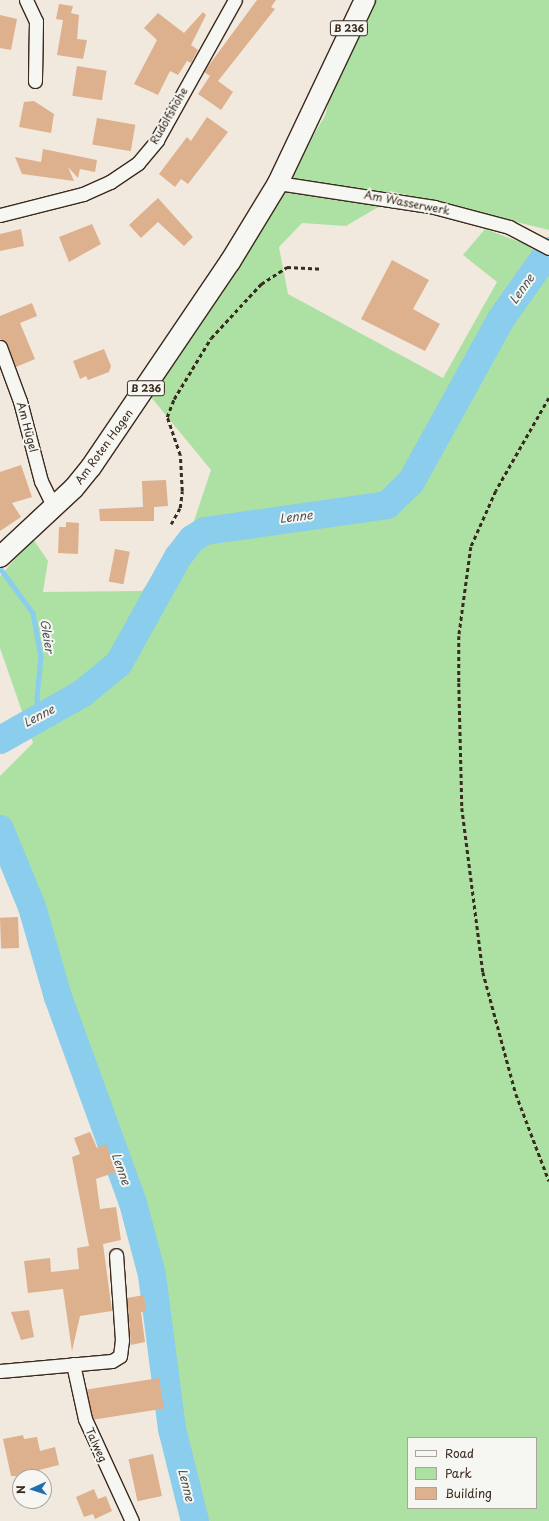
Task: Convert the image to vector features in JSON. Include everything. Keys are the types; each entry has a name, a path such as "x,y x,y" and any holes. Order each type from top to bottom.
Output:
{"main road":[{"name":"B 236","path":"278,183 365,0"},
{"name":"Am Roten Hagen","path":"6,553 54,508 110,441 230,262 278,183"}],"street":[{"path":"26,0 36,21 35,81"},
{"name":"Rudolfshöhe","path":"0,215 83,194 125,174 138,163 157,140 235,0"},
{"name":"Am Wasserwerk","path":"278,183 434,207 532,237 549,248"},
{"name":"Am Hügel","path":"0,347 20,401 41,481 54,508"},
{"path":"0,1371 112,1361 121,1352 116,1255"},
{"name":"Talweg","path":"73,1364 85,1419 132,1521"}],"path":[{"path":"171,524 180,508 182,491 180,455 167,417 174,399 211,338 261,284 288,267 322,269"},
{"path":"549,398 496,491 471,548 459,636 462,808 474,926 496,1031 516,1094 549,1181"}],"green space":[{"path":"354,0 549,0 549,230 390,191 385,203 346,226 302,223 279,247 288,294 443,378 497,282 463,255 485,229 528,245 549,265 549,1521 186,1521 177,1472 160,1258 110,1109 66,1012 22,847 0,851 0,776 33,743 0,648 0,576 33,539 48,561 43,592 142,591 194,521 211,470 146,391 188,340 325,116"}],"building":[{"path":"257,0 276,0 271,7 275,9 218,81 233,92 221,110 198,94 210,76 204,72"},
{"path":"59,4 73,6 71,13 79,15 77,39 87,40 83,59 57,55 63,20 56,19"},
{"path":"203,12 206,15 191,45 198,50 191,63 187,61 178,75 170,71 158,95 134,84 157,40 144,28 158,13 184,33"},
{"path":"0,15 17,19 11,50 0,48"},
{"path":"77,66 107,71 102,100 72,96"},
{"path":"34,101 54,114 51,133 19,127 24,102"},
{"path":"207,117 228,132 188,184 181,179 175,187 159,174 187,137 191,141"},
{"path":"97,118 135,125 131,151 92,145"},
{"path":"43,149 97,160 95,172 80,169 78,178 68,167 74,181 22,174 15,157 41,162"},
{"path":"158,198 193,237 184,246 158,222 141,238 129,225"},
{"path":"92,224 101,244 69,262 59,237"},
{"path":"21,229 24,246 0,251 0,234"},
{"path":"392,260 429,280 413,309 440,324 425,351 361,319"},
{"path":"32,303 37,316 20,323 35,359 16,367 7,344 0,339 0,316"},
{"path":"104,349 111,366 109,372 88,380 86,376 80,379 73,361"},
{"path":"21,465 32,497 12,503 21,517 0,531 0,472"},
{"path":"166,480 168,506 154,507 154,521 100,521 99,509 143,507 142,481"},
{"path":"66,522 79,523 78,554 58,553 59,527 66,527"},
{"path":"115,549 130,552 123,584 109,581"},
{"path":"18,917 19,948 1,949 0,918"},
{"path":"90,1132 97,1148 106,1144 116,1172 96,1179 100,1209 116,1207 121,1240 103,1244 112,1311 80,1316 72,1351 63,1289 28,1293 24,1261 50,1258 51,1272 79,1269 77,1248 89,1246 72,1157 80,1154 74,1138"},
{"path":"144,1295 146,1312 141,1312 145,1342 131,1345 127,1298"},
{"path":"29,1310 34,1337 21,1340 11,1312"},
{"path":"159,1378 164,1409 92,1420 87,1389"},
{"path":"23,1435 24,1439 37,1437 40,1451 55,1447 59,1465 43,1469 12,1469 11,1476 3,1439"},
{"path":"153,1454 162,1496 137,1501 129,1459"},
{"path":"94,1489 98,1499 106,1496 112,1511 95,1519 93,1514 84,1517 76,1497"}],"waterway":[{"name":"Lenne","path":"0,740 83,693 119,663 178,557 192,539 205,531 387,505 411,482 501,319 549,251"},
{"name":"Gleier","path":"0,568 33,613 41,657 37,697 39,718"},
{"name":"Lenne","path":"0,829 32,907 58,997 133,1203 152,1275 172,1429 195,1521"}]}
